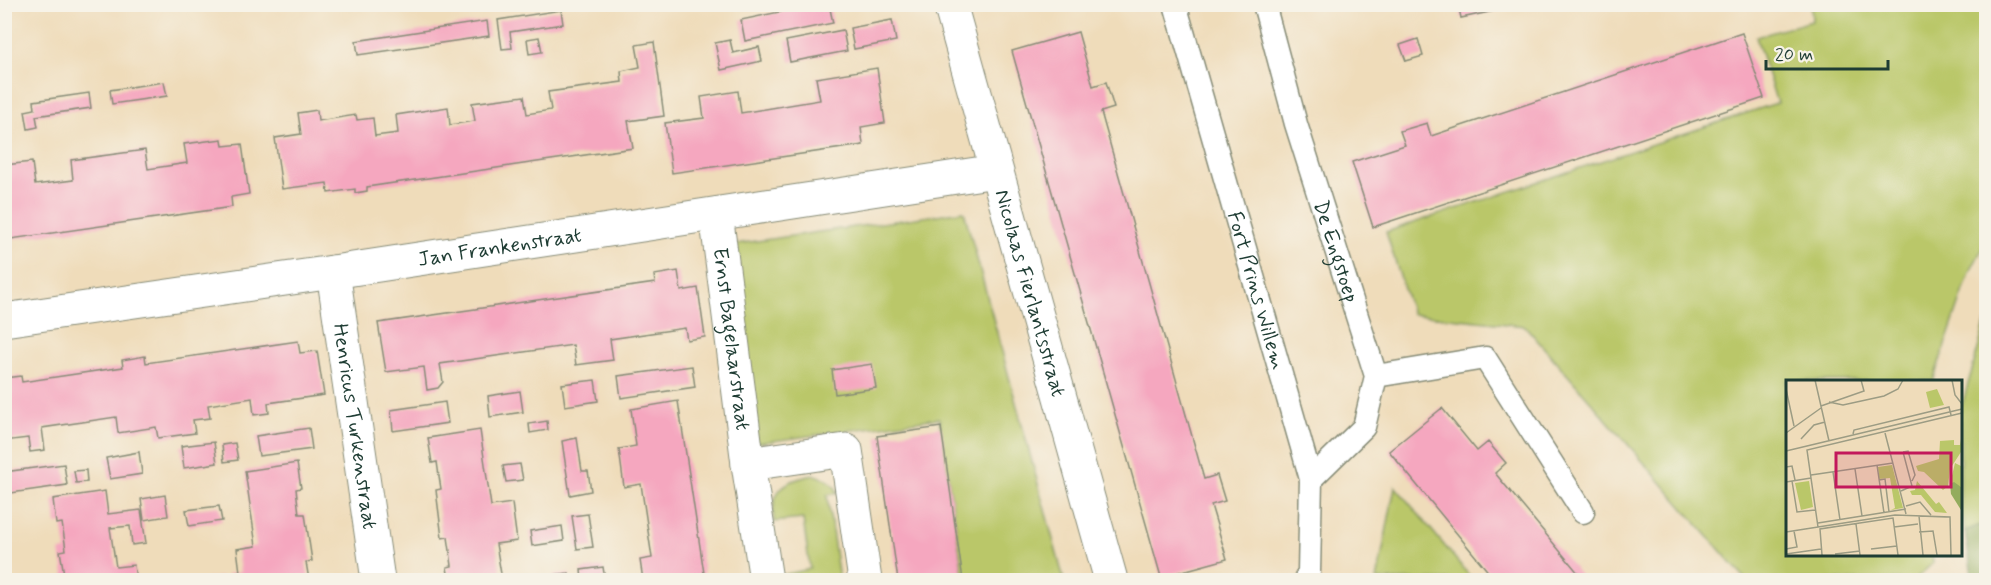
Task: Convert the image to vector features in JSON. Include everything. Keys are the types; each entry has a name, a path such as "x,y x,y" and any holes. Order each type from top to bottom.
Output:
{"street":[{"name":"Nicolaas Fierlantsstraat","path":"950,4 1111,580"},
{"name":"Jan Frankenstraat","path":"4,320 996,171"},
{"name":"Ernst Bagelaarstraat","path":"716,213 748,464 766,580"},
{"name":"Henricus Turkenstraat","path":"333,272 378,580"},
{"path":"748,464 846,450 865,580"}],"lane":[{"name":"Fort Prins Willem","path":"1175,4 1311,479 1309,572 1305,580"},
{"name":"De Engstoep","path":"1264,4 1296,124 1376,376"},
{"path":"1311,479 1364,427 1376,376 1485,358 1583,512"}],"green space":[{"path":"1811,5 1986,5 1986,241 1970,272 1933,380 1786,380 1786,555 1932,555 1933,563 1914,580 1746,580 1525,326 1412,314 1386,232 1777,103 1756,37 1812,21"},
{"path":"964,211 1064,580 964,580 939,418 751,444 723,246"},
{"path":"1986,321 1986,523 1965,531 1961,506 1961,408"},
{"path":"815,475 828,481 838,492 827,495 839,580 783,580 782,575 810,569 803,519 774,522 774,501 781,488 787,483"},
{"path":"1395,486 1473,580 1377,580"},
{"path":"1986,523 1986,580 1973,580 1965,531"}],"building":[{"path":"458,4 490,4 490,9 460,13"},
{"path":"793,4 829,4 833,23 745,41 741,20 794,9"},
{"path":"1458,4 1521,4 1522,5 1461,18"},
{"path":"561,10 563,24 510,32 512,48 502,49 498,20"},
{"path":"892,20 896,41 854,49 850,28"},
{"path":"487,21 489,36 358,55 356,41"},
{"path":"843,30 847,51 790,62 786,41"},
{"path":"1078,32 1093,86 1106,82 1114,108 1101,112 1204,479 1217,475 1225,501 1211,505 1227,559 1161,577 1012,51"},
{"path":"1742,33 1764,98 1373,227 1352,162 1405,145 1400,131 1427,123 1431,136"},
{"path":"539,37 542,52 529,54 527,39"},
{"path":"1418,39 1423,56 1406,61 1400,45"},
{"path":"730,40 733,53 759,47 762,61 721,70 715,43"},
{"path":"654,42 664,116 628,121 633,148 367,187 367,191 355,193 355,189 328,193 327,183 282,189 275,138 301,134 298,113 317,110 318,121 356,115 357,120 373,118 375,136 398,133 396,115 448,107 450,125 475,121 472,103 524,96 527,114 551,110 548,92 622,82 621,71 640,67 636,45"},
{"path":"877,68 885,123 861,127 863,145 672,173 665,123 704,118 701,97 738,91 741,113 820,100 816,78"},
{"path":"164,82 167,96 112,104 110,90"},
{"path":"89,93 91,108 36,116 38,127 28,129 25,111 35,109 34,101"},
{"path":"222,139 223,146 242,144 249,194 231,197 232,207 4,240 4,165 32,162 35,185 73,180 71,160 145,150 148,169 187,163 184,144"},
{"path":"678,271 681,291 698,288 705,337 687,340 685,328 610,339 613,360 576,365 573,345 440,364 443,382 438,388 427,390 424,367 386,372 378,323 655,283 654,275"},
{"path":"298,341 300,353 317,351 324,395 268,403 269,413 254,415 252,398 208,405 210,418 193,420 195,433 158,438 156,427 118,433 116,417 42,428 45,450 30,452 28,438 4,441 4,378 21,376 22,382 123,367 122,360 145,356 146,363"},
{"path":"872,364 876,388 835,394 832,370"},
{"path":"692,366 695,387 621,398 618,376"},
{"path":"595,380 598,401 565,406 562,384"},
{"path":"520,391 523,412 490,417 488,396"},
{"path":"678,401 705,580 643,580 640,560 652,558 641,484 624,487 619,449 636,446 631,409"},
{"path":"445,402 448,423 393,431 391,410"},
{"path":"1442,408 1477,451 1488,442 1506,463 1495,473 1584,580 1495,580 1389,451"},
{"path":"547,421 548,430 530,433 529,424"},
{"path":"941,427 963,580 898,580 877,436"},
{"path":"309,428 312,449 259,456 256,436"},
{"path":"480,430 491,506 512,503 517,541 496,544 502,580 449,580 447,567 452,566 448,537 442,538 436,490 441,489 437,462 432,463 428,438"},
{"path":"577,438 582,471 588,471 591,491 570,495 562,441"},
{"path":"214,442 217,463 184,468 181,446"},
{"path":"235,443 238,460 224,462 222,445"},
{"path":"139,452 142,474 110,479 106,458"},
{"path":"297,463 301,488 296,489 299,514 305,514 312,561 306,562 309,580 228,580 227,574 240,572 237,549 256,546 245,471"},
{"path":"64,464 67,485 4,494 4,472"},
{"path":"520,464 523,480 506,482 503,466"},
{"path":"86,470 87,482 76,483 74,471"},
{"path":"105,491 108,514 141,510 146,543 132,545 130,526 110,528 116,567 134,565 136,580 65,580 60,551 66,550 62,523 56,524 53,499"},
{"path":"165,495 168,516 144,520 141,499"},
{"path":"219,506 222,521 189,526 186,510"},
{"path":"588,514 593,547 577,549 572,516"},
{"path":"562,526 564,541 532,546 530,531"},
{"path":"603,567 605,580 582,580 581,570"},
{"path":"569,573 570,580 554,580 553,575"},
{"path":"221,577 222,580 206,580 206,579"}]}
